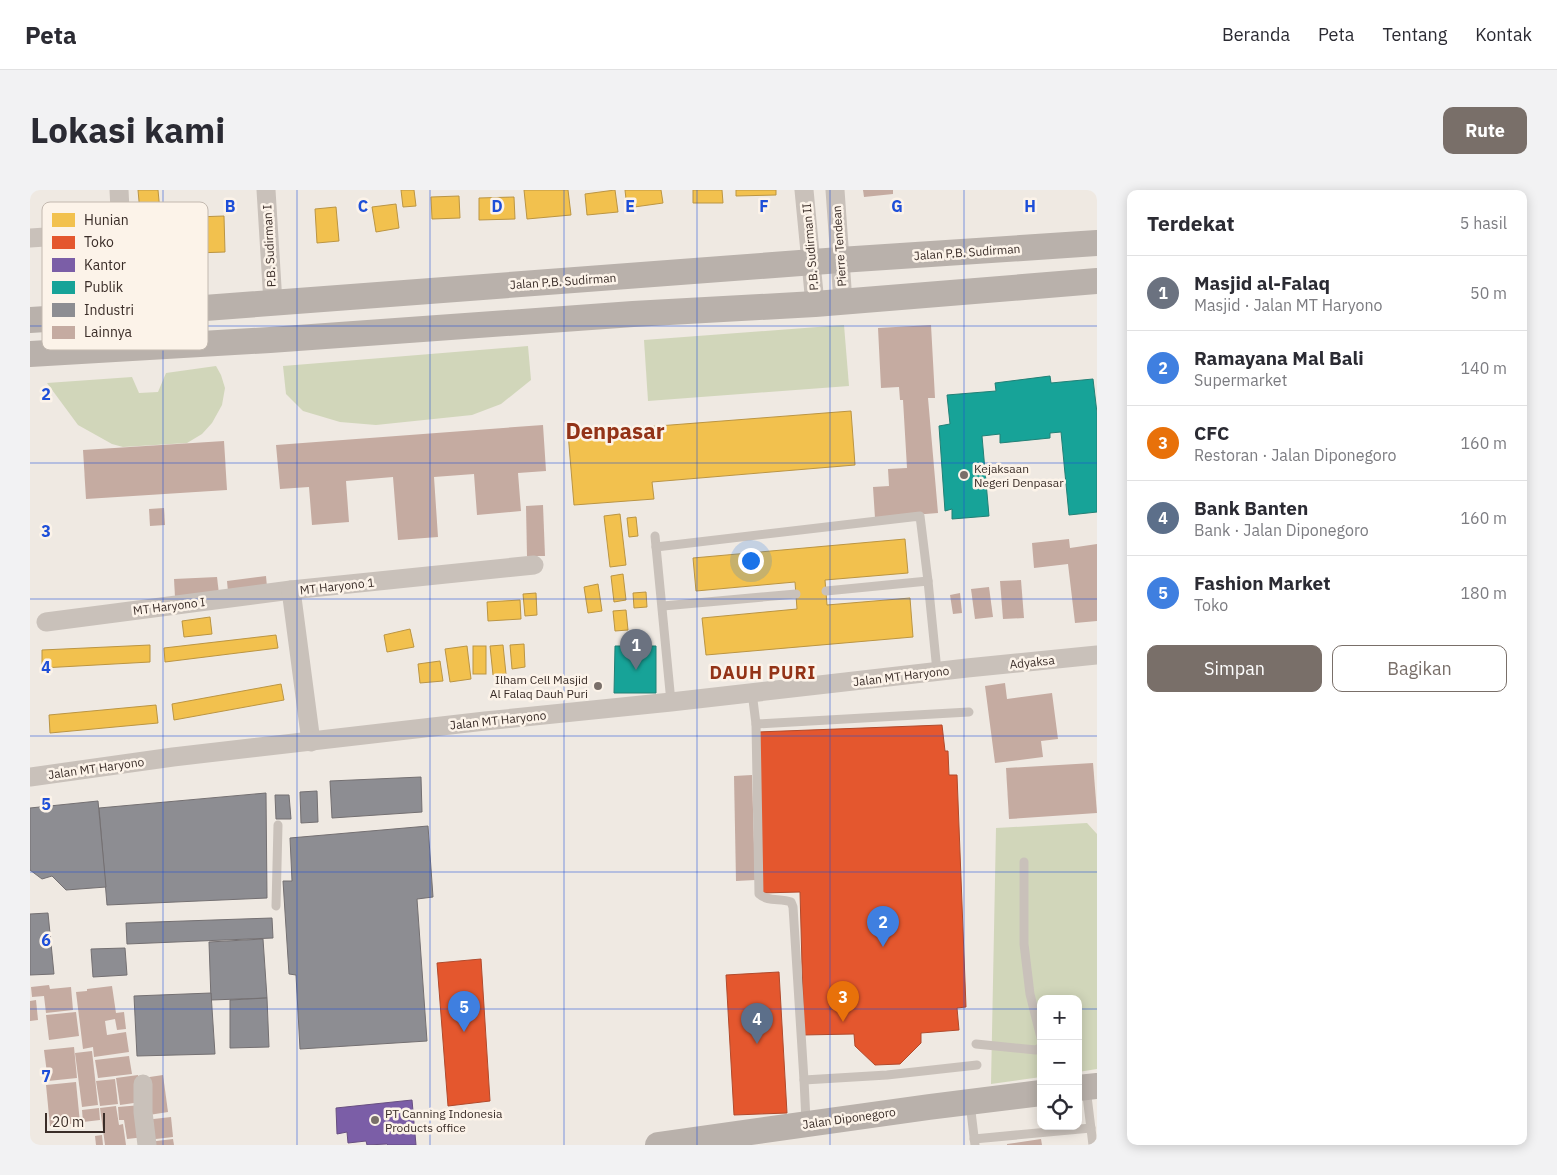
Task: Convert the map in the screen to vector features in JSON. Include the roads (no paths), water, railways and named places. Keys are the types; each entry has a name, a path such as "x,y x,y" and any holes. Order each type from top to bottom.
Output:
{"main road":[{"name":"Jalan P.B. Sudirman","path":"208,308 1097,242"},
{"path":"208,343 633,314 815,304 1097,280"},
{"path":"30,354 95,350"},
{"name":"Jalan Diponegoro","path":"658,1145 1037,1094"}],"street":[{"name":"P.B. Sudirman I","path":"266,190 273,303"},
{"name":"P.B. Sudirman II","path":"804,190 815,304"},
{"name":"Pierre Tendean","path":"835,190 843,302"},
{"name":"MT Haryono 1","path":"311,742 291,590 534,565"},
{"name":"MT Haryono I","path":"46,622 291,590"},
{"name":"Adyaksa","path":"967,668 1097,655"},
{"name":"Jalan MT Haryono","path":"30,777 173,757 967,668"},
{"path":"142,1084 147,1145"}],"lane":[{"path":"656,547 920,516 937,671"},
{"path":"655,536 671,702"},
{"path":"826,591 928,581"},
{"path":"662,606 796,594"},
{"path":"752,692 756,724 759,894 770,900 782,899 791,902 794,907 806,1124"},
{"path":"756,724 969,712"},
{"path":"276,906 278,825"},
{"path":"1024,862 1024,944 1030,994 1037,1022"},
{"path":"976,1044 1037,1049"},
{"path":"804,1080 887,1075 976,1065"},
{"path":"1087,1087 1093,1145"},
{"path":"970,1102 974,1142 1091,1128"}],"place":[{"name":"Kejaksaan Negeri Denpasar","path":"964,475"},
{"name":"Masjid al-Falaq","path":"636,670"},
{"name":"Ilham Cell Masjid Al Falaq Dauh Puri","path":"598,686"},
{"name":"Ramayana Mal Bali","path":"883,947"},
{"name":"CFC","path":"843,1022"},
{"name":"Fashion Market","path":"464,1032"},
{"name":"Bank Banten","path":"757,1044"},
{"name":"PT Canning Indonesia Products office","path":"375,1120"}],"district":[{"name":"Denpasar","path":"615,430"},
{"name":"DAUH PURI","path":"763,672"}]}
